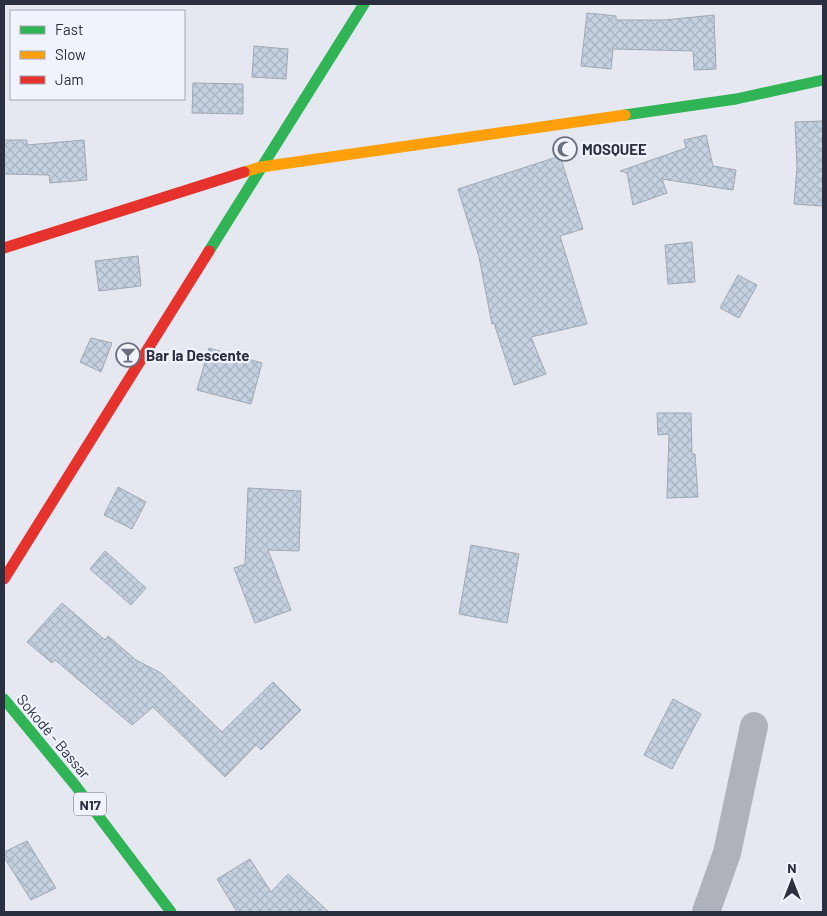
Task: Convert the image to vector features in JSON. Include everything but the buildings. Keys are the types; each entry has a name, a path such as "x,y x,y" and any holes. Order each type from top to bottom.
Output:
{"street":[{"path":"4,579 260,167 364,4"},
{"path":"4,248 260,167 736,99 823,80"},
{"name":"Sokodé - Bassar","path":"4,699 75,784 172,912"},
{"path":"706,912 727,853 754,726"}],"traffic: fast":[{"path":"209,251 364,4"},
{"path":"625,115 736,99 823,80"},
{"path":"4,699 75,785 171,912"}],"traffic: slow":[{"path":"244,172 261,167 625,115"}],"traffic: jam":[{"path":"4,248 244,172"},
{"path":"4,579 209,251"}],"place":[{"name":"MOSQUEE","path":"565,149"},
{"name":"Bar la Descente","path":"128,355"}]}
